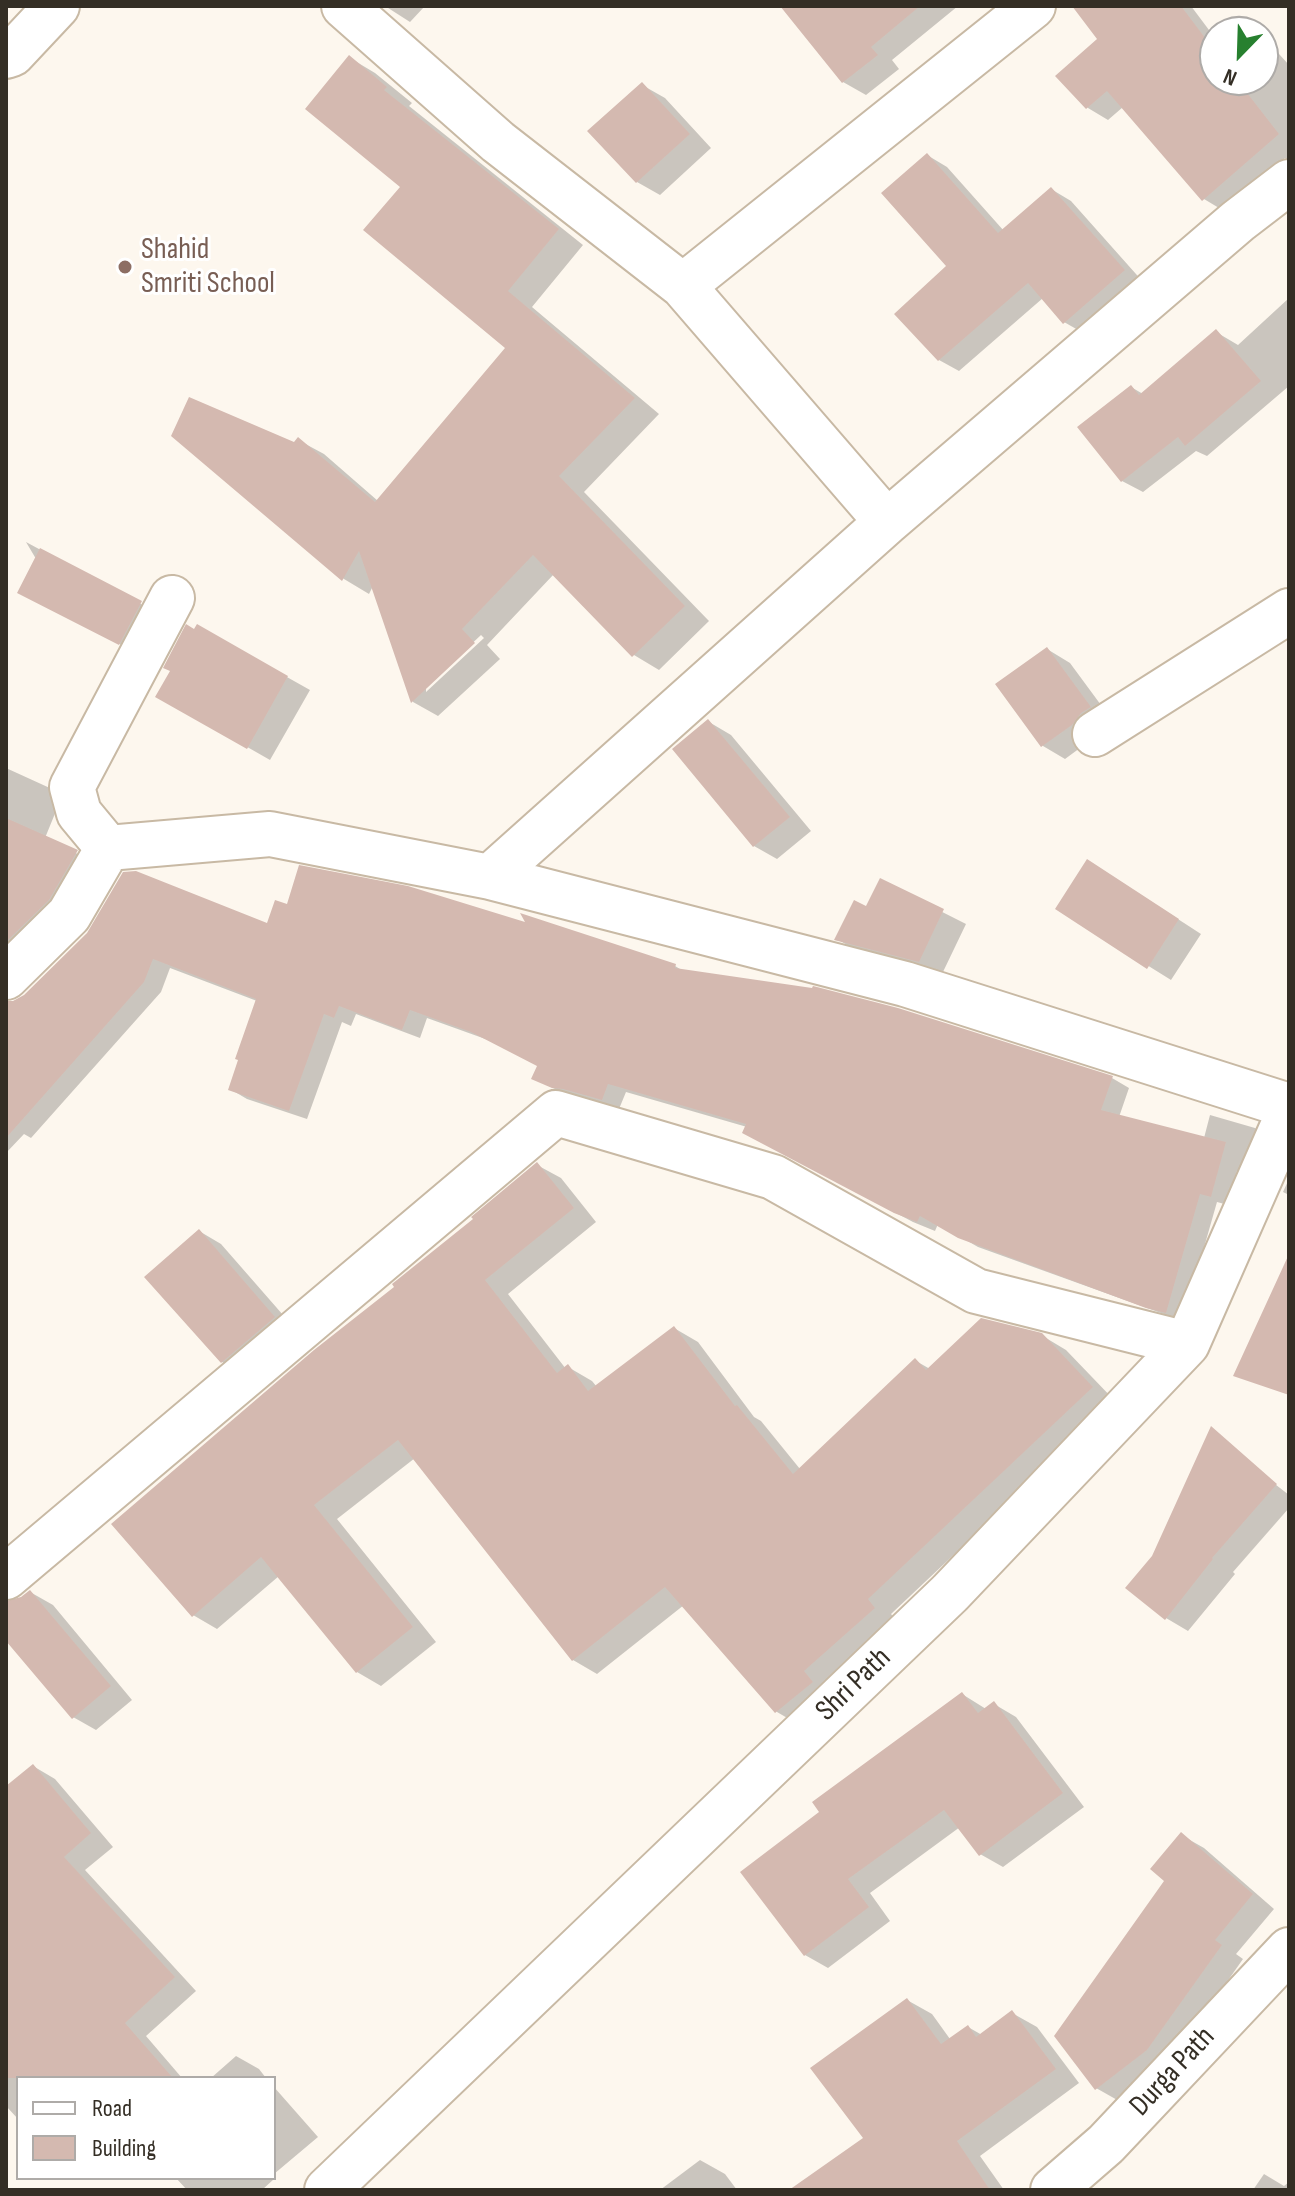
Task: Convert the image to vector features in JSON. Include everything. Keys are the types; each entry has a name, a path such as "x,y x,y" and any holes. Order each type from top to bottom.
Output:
{"street":[{"path":"6,56 12,54 57,6"},
{"path":"344,6 498,142 683,286 887,522"},
{"path":"683,286 1033,6"},
{"path":"490,877 887,522 1238,221 1289,182"},
{"path":"108,848 79,813 72,787 172,598"},
{"path":"1095,734 1289,611"},
{"path":"108,848 270,834 490,877 905,984 1289,1109"},
{"path":"6,977 69,915 108,848"},
{"name":"Shri Path","path":"327,2190 950,1593 1187,1344 1289,1109"},
{"path":"6,1577 556,1113 773,1177 976,1291 1187,1344"},
{"name":"Durga Path","path":"1053,2190 1106,2144 1289,1950"}],"building":[{"path":"780,6 920,6 871,47 878,55 842,83"},
{"path":"1072,6 1181,6 1199,30 1199,96 1249,96 1279,134 1202,201 1107,91 1086,109 1055,76 1097,39"},
{"path":"349,55 387,87 384,90 559,229 508,291 635,398 559,476 685,606 632,657 533,555 462,629 475,643 411,703 359,551 342,581 171,436 189,397 294,442 298,437 375,502 505,348 363,230 400,187 305,109"},
{"path":"642,82 690,134 636,183 587,131"},
{"path":"927,153 998,233 1051,187 1125,270 1063,324 1028,283 938,361 894,314 946,266 881,193"},
{"path":"1216,329 1261,381 1185,446 1178,437 1121,482 1077,427 1131,385 1139,395"},
{"path":"40,548 142,601 119,645 17,593"},
{"path":"186,624 194,629 197,624 288,676 247,749 155,697 170,671 163,668"},
{"path":"1047,647 1091,707 1041,747 995,684"},
{"path":"708,719 790,817 753,847 672,749"},
{"path":"6,818 78,850 49,900 6,942"},
{"path":"1087,859 1179,919 1147,969 1055,909"},
{"path":"299,865 408,886 525,922 520,913 676,964 675,968 813,986 898,1008 1113,1076 1101,1110 1226,1142 1211,1197 1200,1194 1166,1313 958,1238 920,1216 917,1222 894,1213 742,1133 746,1124 608,1084 602,1100 552,1088 531,1079 537,1066 471,1032 410,1010 402,1030 339,1006 334,1018 324,1014 289,1111 228,1090 238,1060 235,1059 256,999 153,959 144,982 6,1138 6,1001 24,995 87,933 123,872 136,871 267,923 275,900 287,904"},
{"path":"880,878 944,909 919,962 834,940 854,900 866,906"},
{"path":"537,1162 574,1208 485,1280 557,1373 568,1364 588,1391 674,1326 735,1406 793,1474 915,1358 926,1370 981,1318 1042,1333 1093,1387 868,1599 875,1608 804,1671 813,1682 775,1713 665,1587 572,1661 398,1440 314,1505 413,1627 356,1673 261,1557 192,1617 111,1524 314,1350 394,1287 392,1284 473,1219 471,1217"},
{"path":"199,1229 275,1317 221,1363 144,1277"},
{"path":"1289,1254 1289,1395 1233,1376"},
{"path":"1211,1426 1277,1484 1212,1558 1165,1620 1125,1588 1152,1556"},
{"path":"30,1590 111,1686 72,1719 6,1641 6,1601 21,1597"},
{"path":"962,1692 978,1713 994,1701 1063,1793 979,1856 944,1810 848,1879 869,1907 804,1956 740,1872 819,1812 812,1802"},
{"path":"33,1764 91,1833 64,1857 175,1977 125,2023 171,2076 6,2078 6,1786"},
{"path":"1181,1832 1253,1894 1215,1940 1222,1945 1147,2050 1095,2090 1054,2036 1164,1881 1150,1869"},
{"path":"907,1998 941,2044 968,2025 976,2037 1012,2010 1056,2069 957,2141 990,2190 789,2190 863,2138 810,2068"}],"place":[{"name":"Shahid Smriti School","path":"125,267"}]}
